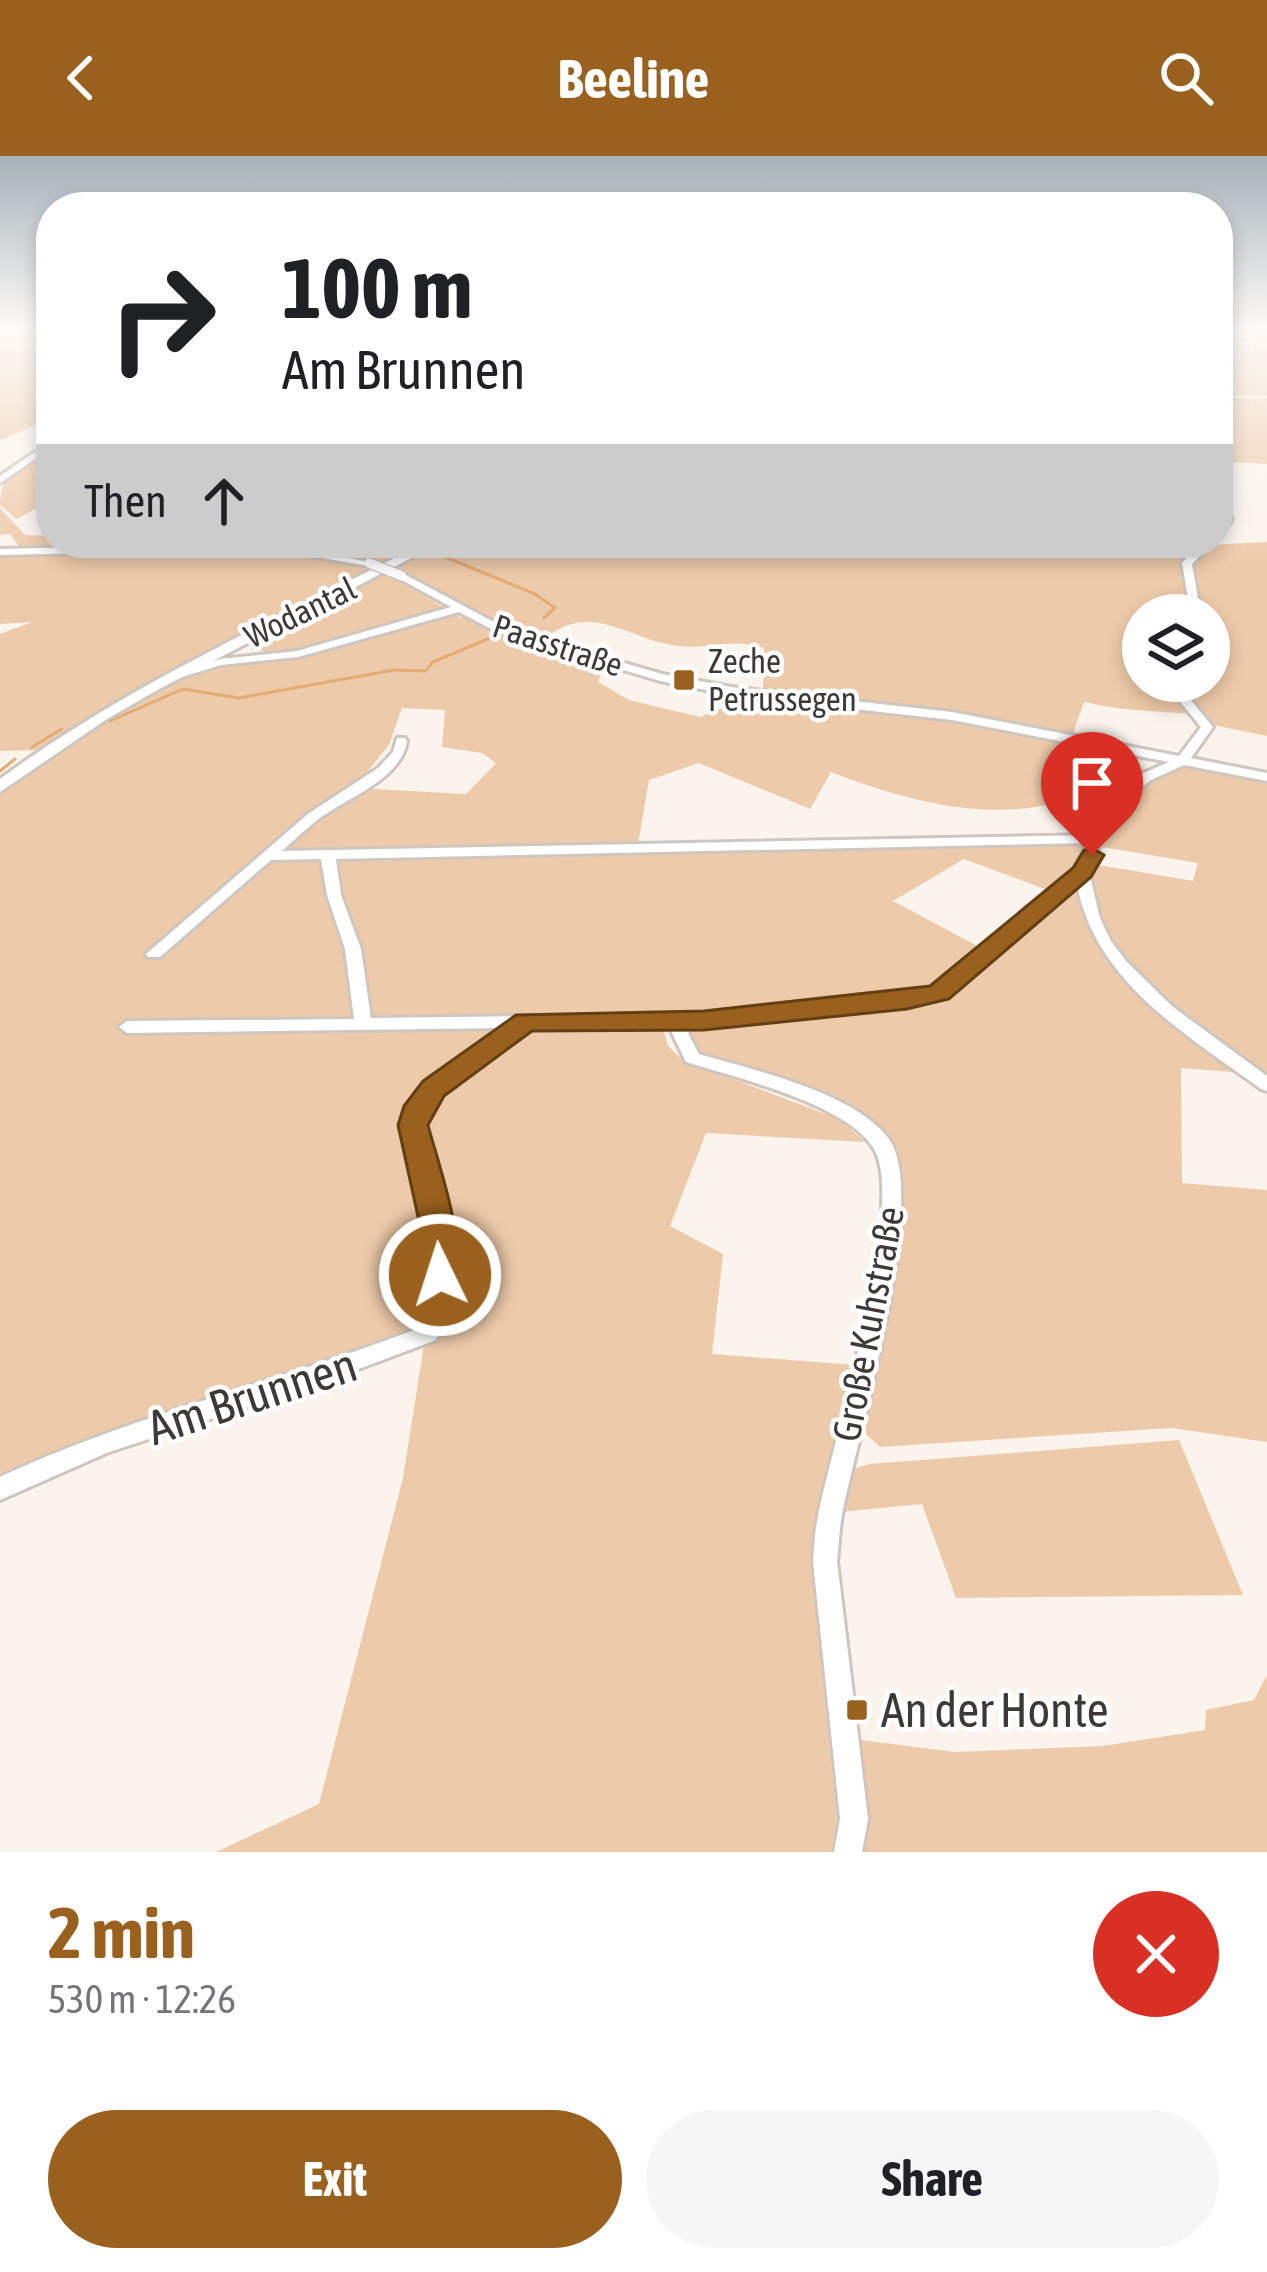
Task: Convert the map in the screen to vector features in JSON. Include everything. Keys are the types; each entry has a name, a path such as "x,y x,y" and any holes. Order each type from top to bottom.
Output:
{"main road":[{"name":"Wodantal","path":"0,787 80,730 177,675 405,558"}],"street":[{"path":"0,480 36,455"},
{"name":"Paasstraße","path":"0,552 36,551"},
{"name":"Paasstraße","path":"340,558 402,576 519,637 705,686 952,716 1267,777"},
{"path":"1192,558 1187,563 1192,594"},
{"name":"Wodantal","path":"177,675 241,660 273,658 458,609"},
{"name":"Wodantal","path":"224,650 273,658"},
{"name":"Wodantal","path":"224,650 241,660"},
{"path":"127,1027 692,1021 939,993 1082,872 1107,808 1119,794 1182,760 1207,727 1186,702"},
{"path":"154,954 313,817 383,771 399,753 401,741"},
{"path":"271,856 1096,838"},
{"path":"328,856 334,896 352,949 363,1024"},
{"path":"1082,872 1092,922 1126,970 1160,1005 1267,1084"},
{"name":"Große Kuhstraße","path":"692,1021 679,1031 692,1058 787,1088 844,1114 884,1146 894,1169 891,1235 829,1519 825,1561 854,1819 848,1852"},
{"name":"Am Brunnen","path":"0,1489 162,1424 321,1376 428,1334 438,1306 440,1244 413,1125 419,1106 434,1088 526,1022"}],"shaded area":[{"path":"0,408 36,408 36,425 0,440"},
{"path":"1233,408 1267,408 1267,464 1233,462"},
{"path":"36,456 36,508 17,519 0,505 4,484"},
{"path":"0,508 25,535 36,535 36,548 20,548 10,534 0,535"},
{"path":"1267,542 1267,736 1209,724 1190,702 1230,702 1230,594 1195,594 1189,564 1195,558 1233,558 1233,544"},
{"path":"36,551 36,558 327,558 375,571 187,661 41,750 0,751 0,634 32,622 0,624 0,553"},
{"path":"347,558 402,558 387,566"},
{"path":"410,558 1185,558 1181,561 1188,594 1122,594 1122,702 1183,702 1193,714 1084,702 1072,736 763,693 764,648 678,646 593,622 560,628 543,640 461,606 391,568"},
{"path":"386,574 443,607 348,639 290,650 251,649 252,642"},
{"path":"454,615 605,663 598,682 629,700 700,717 753,696 955,718 1102,748 1093,787 1063,781 1057,802 1030,808 942,805 831,772 810,809 699,763 649,780 638,844 1092,842 1074,871 1050,891 964,859 893,901 983,949 928,992 693,1017 664,1032 668,1046 683,1060 839,1119 865,1142 706,1133 670,1226 723,1254 712,1354 855,1365 821,1519 814,1594 837,1820 831,1852 216,1852 319,1804 403,1478 426,1332 0,1480 0,794 101,721 194,673 225,664 292,658","holes":["402,708 445,710 442,747 482,753 496,763 466,794 354,788 389,745"]},
{"path":"1187,765 1267,780 1267,1081 1146,987 1107,942 1093,914 1088,872 1093,864 1193,881 1198,863 1102,847 1110,810 1144,783"},
{"path":"1075,883 1081,884 1121,970 1245,1073 1181,1068 1182,1183 1267,1190 1267,1442 1171,1428 880,1447 864,1432 862,1416 896,1227 895,1156 885,1134 827,1098 706,1059 688,1043 691,1033 703,1027 938,997"},
{"path":"1179,1440 1243,1595 956,1598 922,1504 840,1512 849,1470 870,1464"},
{"path":"1267,1675 1267,1852 855,1852 860,1827 860,1740 955,1752 1103,1746 1205,1730 1206,1710 1254,1700"}],"waterway":[{"path":"448,558 535,594 555,608 544,618"},
{"path":"110,721 183,689 239,698 394,670 425,671 433,662 490,638"},
{"path":"32,747 62,729"},
{"path":"0,771 15,759"}],"place":[{"name":"Zeche Petrussegen","path":"684,680"},
{"name":"An der Honte","path":"857,1710"}],"route":[{"path":"440,1275 440,1244 413,1125 419,1106 434,1088 526,1022 704,1021 939,993 1082,872 1092,855"}]}
